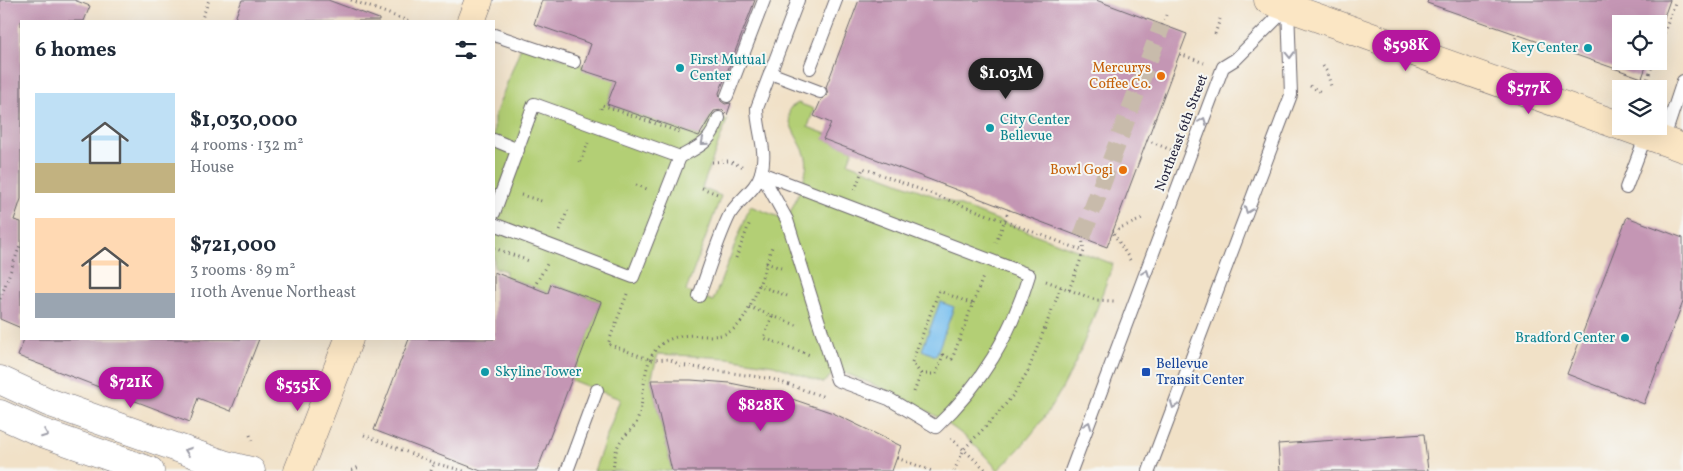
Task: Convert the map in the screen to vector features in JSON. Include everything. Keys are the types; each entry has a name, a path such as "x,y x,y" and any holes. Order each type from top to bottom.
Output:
{"main road":[{"path":"471,20 479,0"},
{"path":"1278,3 1612,122"},
{"path":"298,471 349,340"}],"street":[{"path":"9,400 40,432 150,471"},
{"path":"9,400 251,471"}],"lane":[{"path":"727,96 764,0"},
{"path":"699,296 729,215 739,201 753,188 761,173 764,150 757,124 757,108 798,0"},
{"path":"810,68 836,0"},
{"path":"1149,471 1292,95 1278,3"},
{"name":"Northeast 6th Street","path":"1071,471 1223,67 1236,59 1278,3"},
{"path":"495,35 574,62"},
{"path":"770,73 820,92"},
{"path":"1667,105 1683,81"},
{"path":"495,209 534,104 680,157"},
{"path":"495,224 633,277 680,157 705,144 713,134 719,118"},
{"path":"1626,188 1647,135"},
{"path":"495,140 518,150"},
{"path":"761,173 1029,275 1022,300 1001,347 988,369 966,396 936,427 889,400 837,380 787,220 761,173"},
{"path":"567,471 597,390"}],"path":[{"path":"201,20 209,0"},
{"path":"351,0 405,20"},
{"path":"1667,25 1676,0"},
{"path":"1162,25 1166,16"},
{"path":"1215,34 1220,19"},
{"path":"1514,43 1517,35"},
{"path":"1180,54 1204,63"},
{"path":"1322,66 1327,72 1330,86"},
{"path":"1310,86 1321,92"},
{"path":"1147,140 1172,150"},
{"path":"711,162 728,161 761,173"},
{"path":"849,206 863,168 1084,251"},
{"path":"702,188 721,196 719,202"},
{"path":"502,190 545,202"},
{"path":"973,304 939,291 912,362 922,374 936,374 943,355 952,359 990,260 1008,209"},
{"path":"736,258 752,217"},
{"path":"1130,260 1112,231 1146,218"},
{"path":"1069,290 1084,251 1082,237"},
{"path":"0,299 20,246"},
{"path":"495,248 546,267 534,287"},
{"path":"613,471 620,442 637,422 643,380 650,360 667,342 681,336 716,336 728,333 738,326 749,307 766,263"},
{"path":"758,285 814,306"},
{"path":"954,471 964,449 1014,394 1038,350 1061,287 1096,300 1114,301"},
{"path":"626,297 608,344 650,360 669,359 680,365 772,379 811,390 830,399 837,380"},
{"path":"749,307 772,316 764,338 832,364"},
{"path":"250,434 254,444"},
{"path":"364,435 434,463 464,471"},
{"path":"964,449 987,471"},
{"path":"897,458 932,471"},
{"path":"431,471 434,463"},
{"path":"352,470 358,468"}],"green space":[{"path":"522,44 584,66 616,80 607,104 702,137 711,115 727,120 702,188 721,196 686,291 713,301 750,206 787,220 797,198 807,164 789,115 790,108 798,103 814,109 808,127 826,134 824,139 853,150 848,163 1113,264 1081,349 1056,399 1021,447 998,470 968,439 948,424 886,390 837,370 823,383 774,365 728,358 658,354 651,380 672,471 594,471 620,399 571,380 601,302 552,284 548,293 505,276 506,271 495,267 495,114"}],"water":[{"path":"940,302 954,307 936,356 922,350"}],"building":[{"path":"0,0 74,0 90,6 84,20 20,20 20,202 14,220 20,222 20,328 0,319"},
{"path":"242,0 328,0 379,19 379,20 234,20"},
{"name":"First Mutual Center","path":"542,0 755,0 719,93 721,101 725,104 731,103 727,115 722,110 714,111 699,136 607,104 616,81 582,70 591,44 534,24"},
{"name":"City Center Bellevue","path":"859,0 1096,0 1187,34 1107,247 823,139 831,123 814,116 821,100 828,94 826,87"},
{"name":"Key Center","path":"1428,0 1670,0 1665,15 1612,15 1612,68 1427,3"},
{"name":"Key Center","path":"1619,70 1645,70 1642,78"},
{"name":"Bradford Center","path":"1627,217 1683,238 1683,302 1644,404 1567,374"},
{"name":"Skyline Tower","path":"495,272 548,293 551,284 601,302 537,471 481,471 374,430 409,340 495,340"},
{"path":"24,340 259,340 231,411 198,398 190,422 18,356"},
{"path":"651,380 691,380 730,383 769,391 833,413 901,446 892,471 672,471"},
{"path":"1424,434 1428,471 1280,471 1278,444"}],"tunnel":[{"path":"1082,237 1162,25"}],"place":[{"name":"Key Center","path":"1588,48"},
{"name":"First Mutual Center","path":"680,68"},
{"name":"Mercurys Coffee Co.","path":"1161,76"},
{"name":"City Center Bellevue","path":"990,128"},
{"name":"Bowl Gogi","path":"1123,170"},
{"name":"Bradford Center","path":"1625,338"},
{"name":"Skyline Tower","path":"485,372"},
{"name":"Bellevue Transit Center","path":"1146,372"}]}
